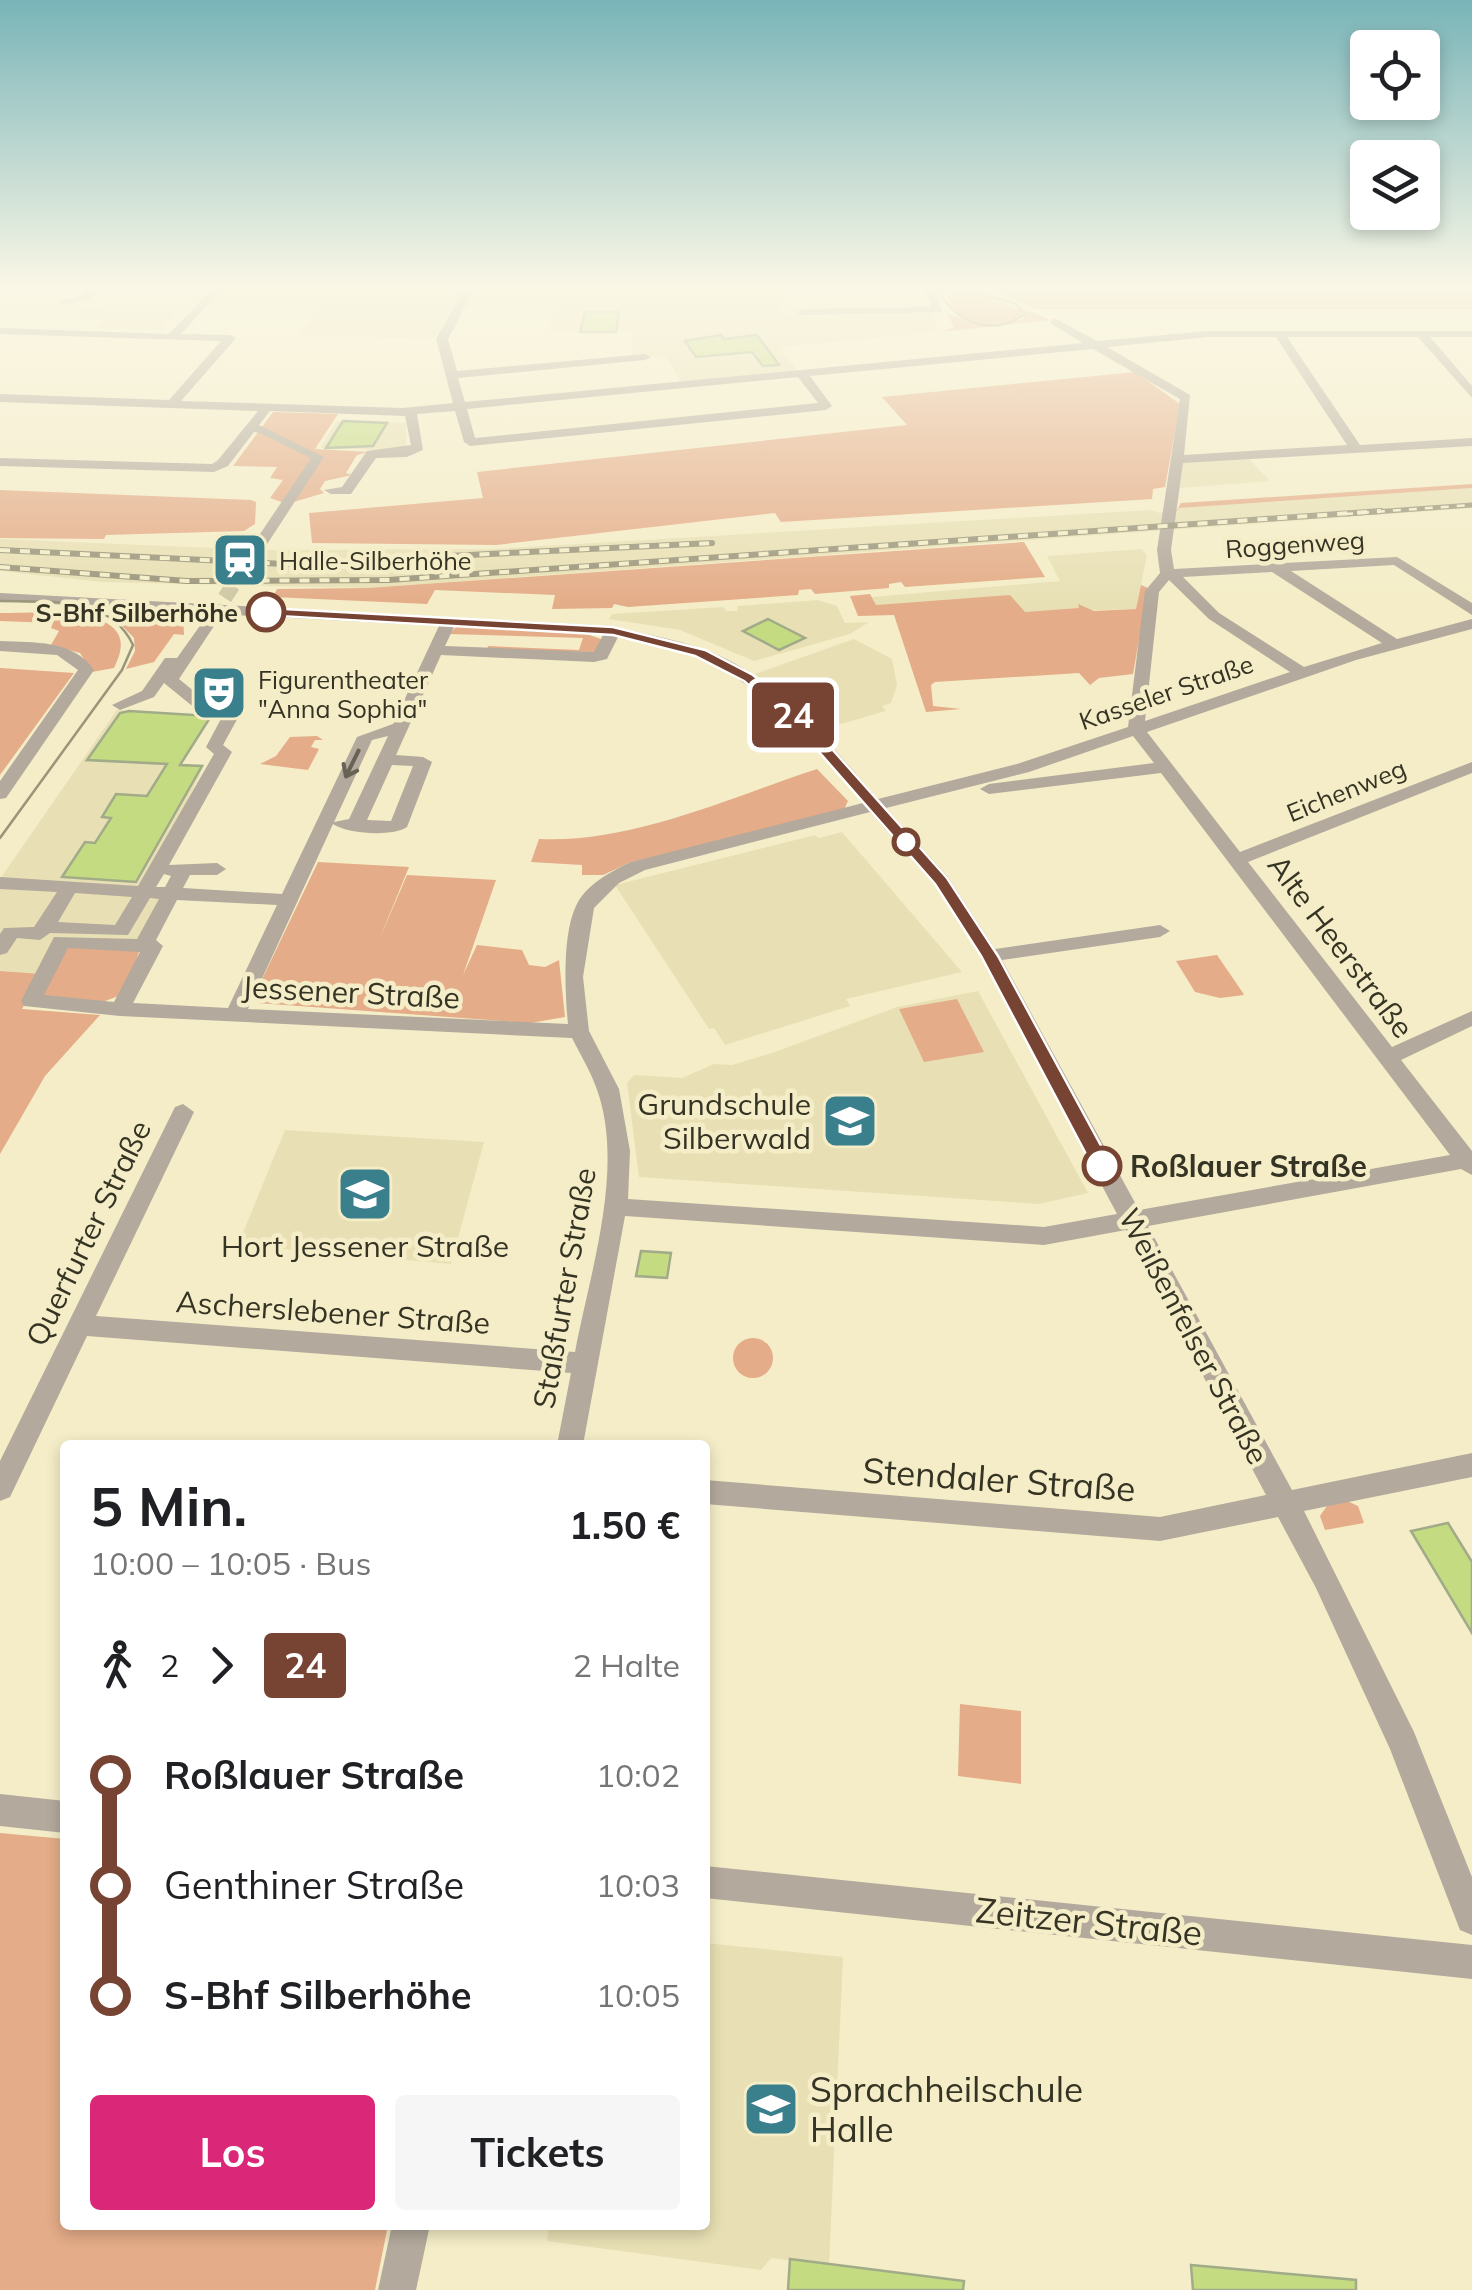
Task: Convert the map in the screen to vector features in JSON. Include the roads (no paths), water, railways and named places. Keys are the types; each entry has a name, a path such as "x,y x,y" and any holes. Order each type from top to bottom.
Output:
{"street":[{"path":"172,404 179,396"},
{"path":"456,396 470,442 826,406 818,396"},
{"path":"0,398 410,411 574,396"},
{"path":"1182,396 1186,398 1164,550 1170,575 1214,616 1302,673"},
{"path":"1321,396 1357,450"},
{"path":"0,462 214,468 223,463 267,408"},
{"path":"353,478 372,454 413,452 418,447 410,411"},
{"path":"250,428 263,429 318,458 255,552"},
{"path":"1177,459 1472,442"},
{"path":"286,505 330,492 298,487"},
{"name":"Roggenweg","path":"1170,575 1397,561 1472,610"},
{"path":"1276,569 1394,644"},
{"path":"1136,729 1152,591 1170,575"},
{"path":"0,597 188,608"},
{"path":"0,610 188,608"},
{"path":"45,927 121,932 223,752 214,747 232,714 222,707 202,706 170,680 169,669 189,634 188,608"},
{"name":"Weißenfelser Straße","path":"188,608 613,631 700,653 748,678 802,724 942,881 990,956 1286,1504 1380,1689 1472,1918"},
{"path":"356,824 449,620"},
{"name":"Kasseler Straße","path":"579,1031 573,976 585,906 612,879 638,866 1023,768 1302,673 1472,624"},
{"path":"169,669 208,627"},
{"path":"435,650 594,657 600,656 613,631"},
{"path":"1443,632 1472,648"},
{"path":"0,646 70,654 82,661 86,670 0,794"},
{"path":"235,1015 365,738 400,727"},
{"name":"Alte Heerstraße","path":"1136,729 1470,1163"},
{"path":"324,823 398,827 423,762 385,759"},
{"name":"Eichenweg","path":"1238,860 1472,766"},
{"path":"970,792 1167,767"},
{"path":"142,946 180,881 217,870"},
{"path":"0,883 70,888 180,881 288,900"},
{"path":"0,949 11,932 40,934 70,888"},
{"path":"990,956 1160,931"},
{"name":"Jessener Straße","path":"142,946 62,941 30,1001 536,1032 579,1031"},
{"path":"120,1008 153,946 142,946"},
{"path":"1389,1057 1472,1018"},
{"name":"Staßfurter Straße","path":"571,1440 582,1363 615,1208 620,1150 608,1088 579,1031"},
{"name":"Querfurter Straße","path":"0,1489 182,1112"},
{"path":"615,1208 1044,1236 1470,1163"},
{"name":"Ascherslebener Straße","path":"80,1325 582,1363"},
{"path":"1286,1504 1472,1465"},
{"name":"Stendaler Straße","path":"710,1492 1160,1529 1286,1504"},
{"path":"0,1810 60,1816"},
{"name":"Zeitzer Straße","path":"710,1883 1472,1962"},
{"path":"398,2290 409,2230"}],"tunnel":[{"path":"212,617 255,552"}],"tram line":[{"path":"0,601 57,602 93,609 123,629 133,645 122,670 0,838"}],"railway":[{"path":"1345,514 1472,505"},
{"path":"0,567 187,581 389,580 1381,511"},
{"path":"0,550 284,564 712,543"}],"place":[{"name":"Halle-Silberhöhe","path":"240,560"},
{"name":"S-Bhf Silberhöhe","path":"266,612"},
{"name":"Figurentheater \"Anna Sophia\"","path":"219,693"},
{"name":"Grundschule Silberwald","path":"850,1121"},
{"name":"Roßlauer Straße","path":"1102,1166"},
{"name":"Hort Jessener Straße","path":"365,1194"},
{"name":"Sprachheilschule Halle","path":"771,2109"}]}
